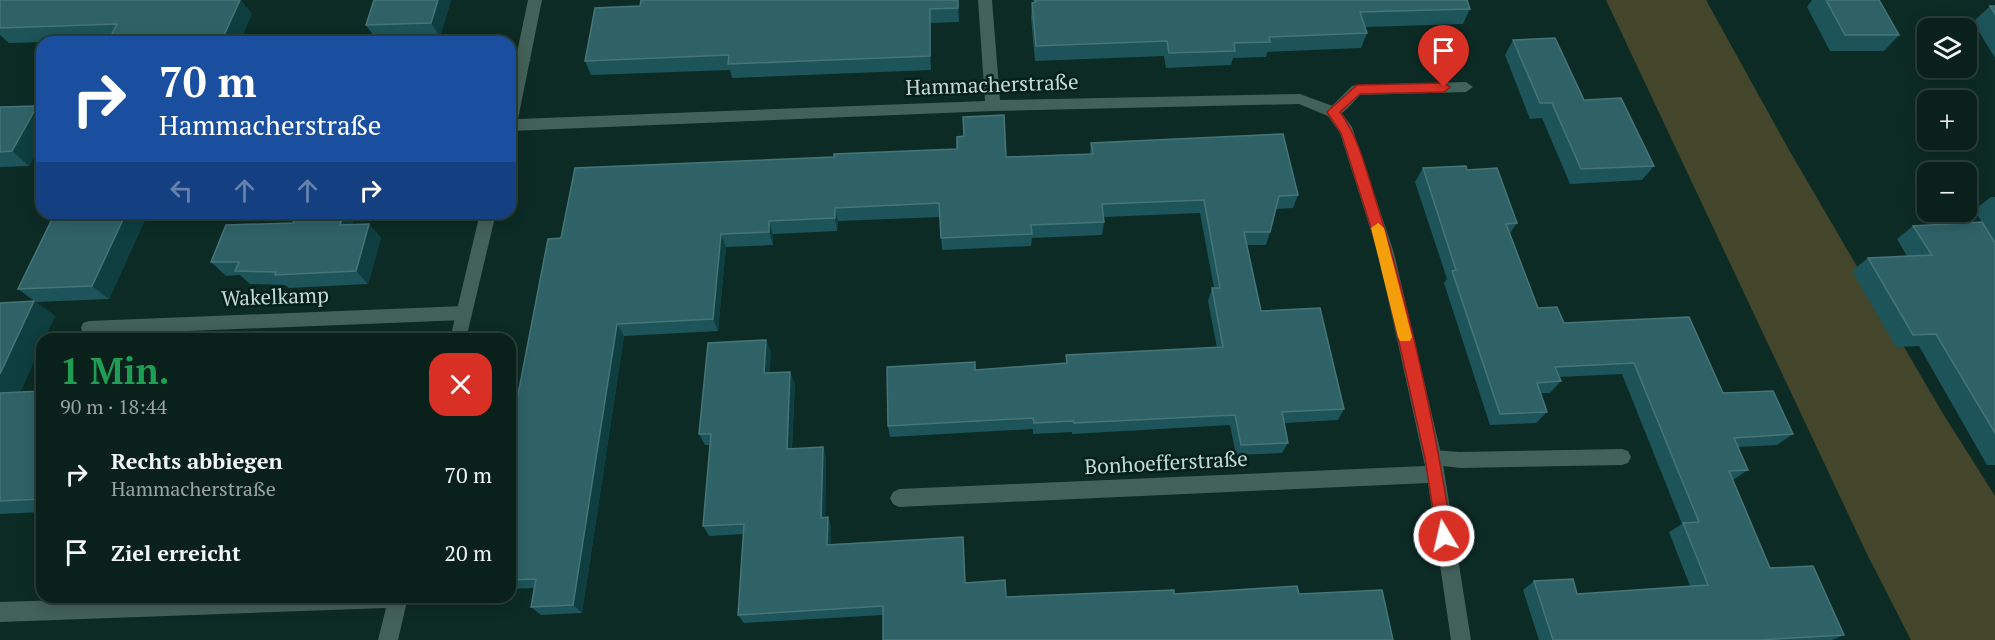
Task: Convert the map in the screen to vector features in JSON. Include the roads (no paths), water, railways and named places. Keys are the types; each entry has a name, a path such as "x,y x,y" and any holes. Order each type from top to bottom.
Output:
{"street":[{"path":"517,60 535,0"},
{"path":"985,0 993,106"},
{"path":"1461,640 1434,466 1386,253 1347,131 1333,112 1357,90 1466,87"},
{"name":"Hammacherstraße","path":"516,125 993,106 1300,99 1333,112"},
{"path":"459,333 487,219"},
{"name":"Wakelkamp","path":"89,328 464,314"},
{"name":"Bonhoefferstraße","path":"899,498 1434,466 1460,460 1622,457"},
{"path":"0,612 238,603"},
{"path":"388,640 396,603"}]}
